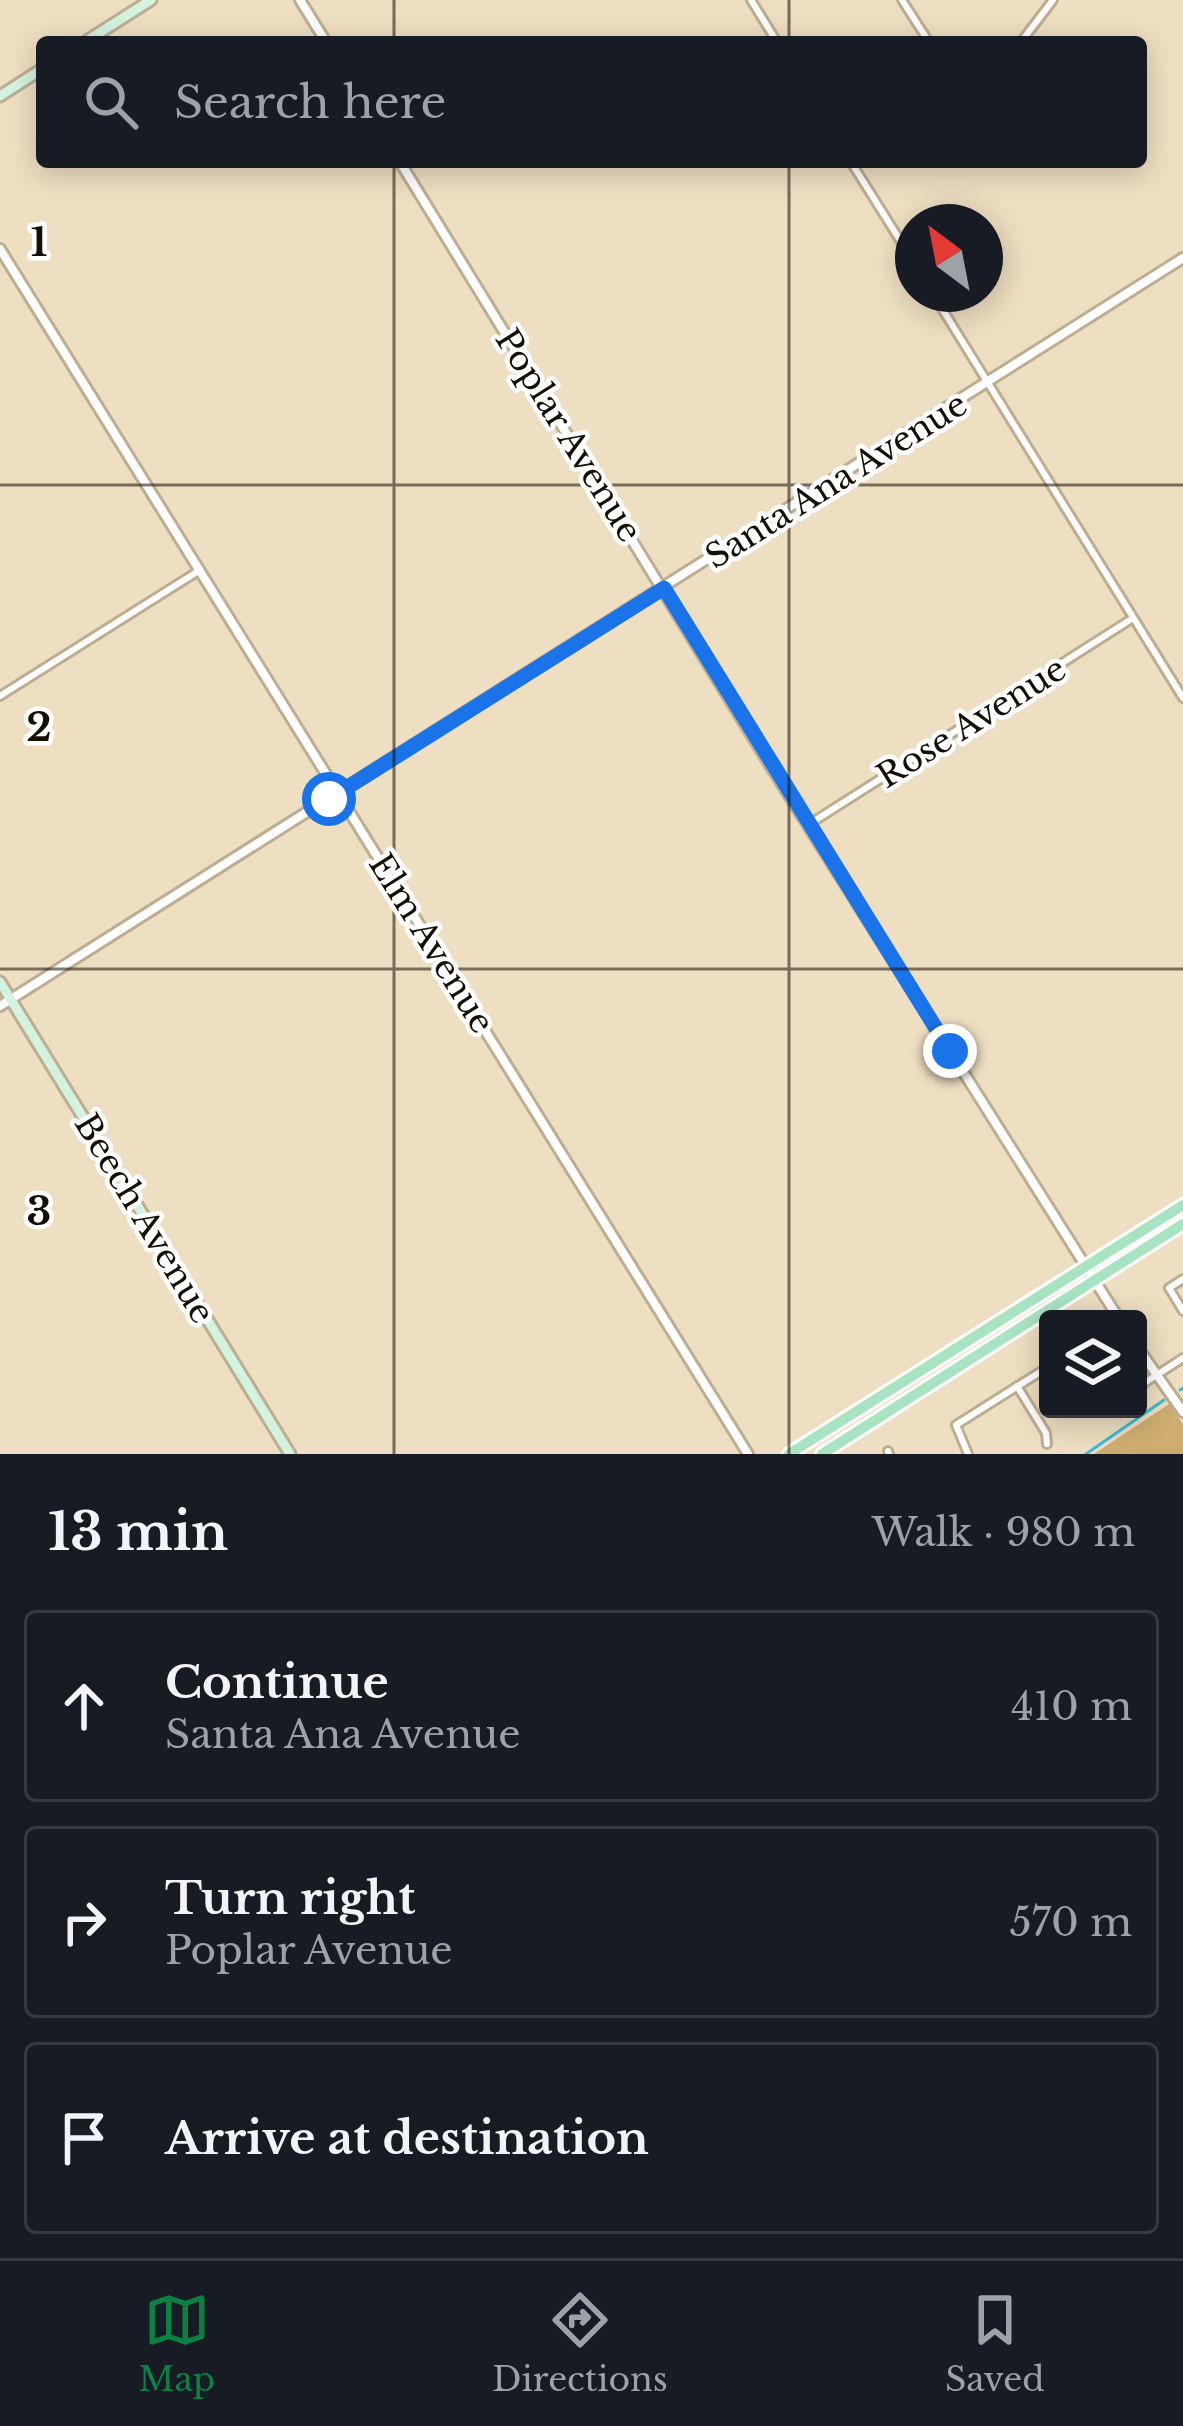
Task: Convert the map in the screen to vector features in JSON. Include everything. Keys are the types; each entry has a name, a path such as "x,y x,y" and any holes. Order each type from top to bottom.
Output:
{"main road":[{"path":"94,36 151,0"},
{"path":"0,96 36,74"},
{"name":"Beech Avenue","path":"0,982 5,1003 290,1454"},
{"path":"789,1454 1183,1205"},
{"path":"823,1454 1183,1224"}],"street":[{"path":"300,0 322,36"},
{"path":"751,0 773,36"},
{"path":"902,0 925,36"},
{"path":"1026,36 1053,0"},
{"name":"Poplar Avenue","path":"404,168 1113,1310"},
{"path":"855,168 895,232"},
{"name":"Elm Avenue","path":"0,249 748,1454"},
{"name":"Santa Ana Avenue","path":"5,1003 1183,258"},
{"path":"944,312 1183,698"},
{"path":"0,683 3,694 200,570"},
{"name":"Rose Avenue","path":"808,825 1133,618"},
{"path":"1183,1279 1169,1288 1183,1311"},
{"path":"1147,1380 1183,1358"},
{"path":"1147,1361 1183,1412"},
{"path":"968,1454 956,1426 1039,1373"},
{"path":"1017,1386 1046,1433 1047,1444"}],"shaded area":[{"path":"1169,1404 1183,1424 1183,1454 1094,1454"}],"waterway":[{"path":"1086,1454 1164,1400"}],"route":[{"path":"329,799 664,588 950,1051"}]}
